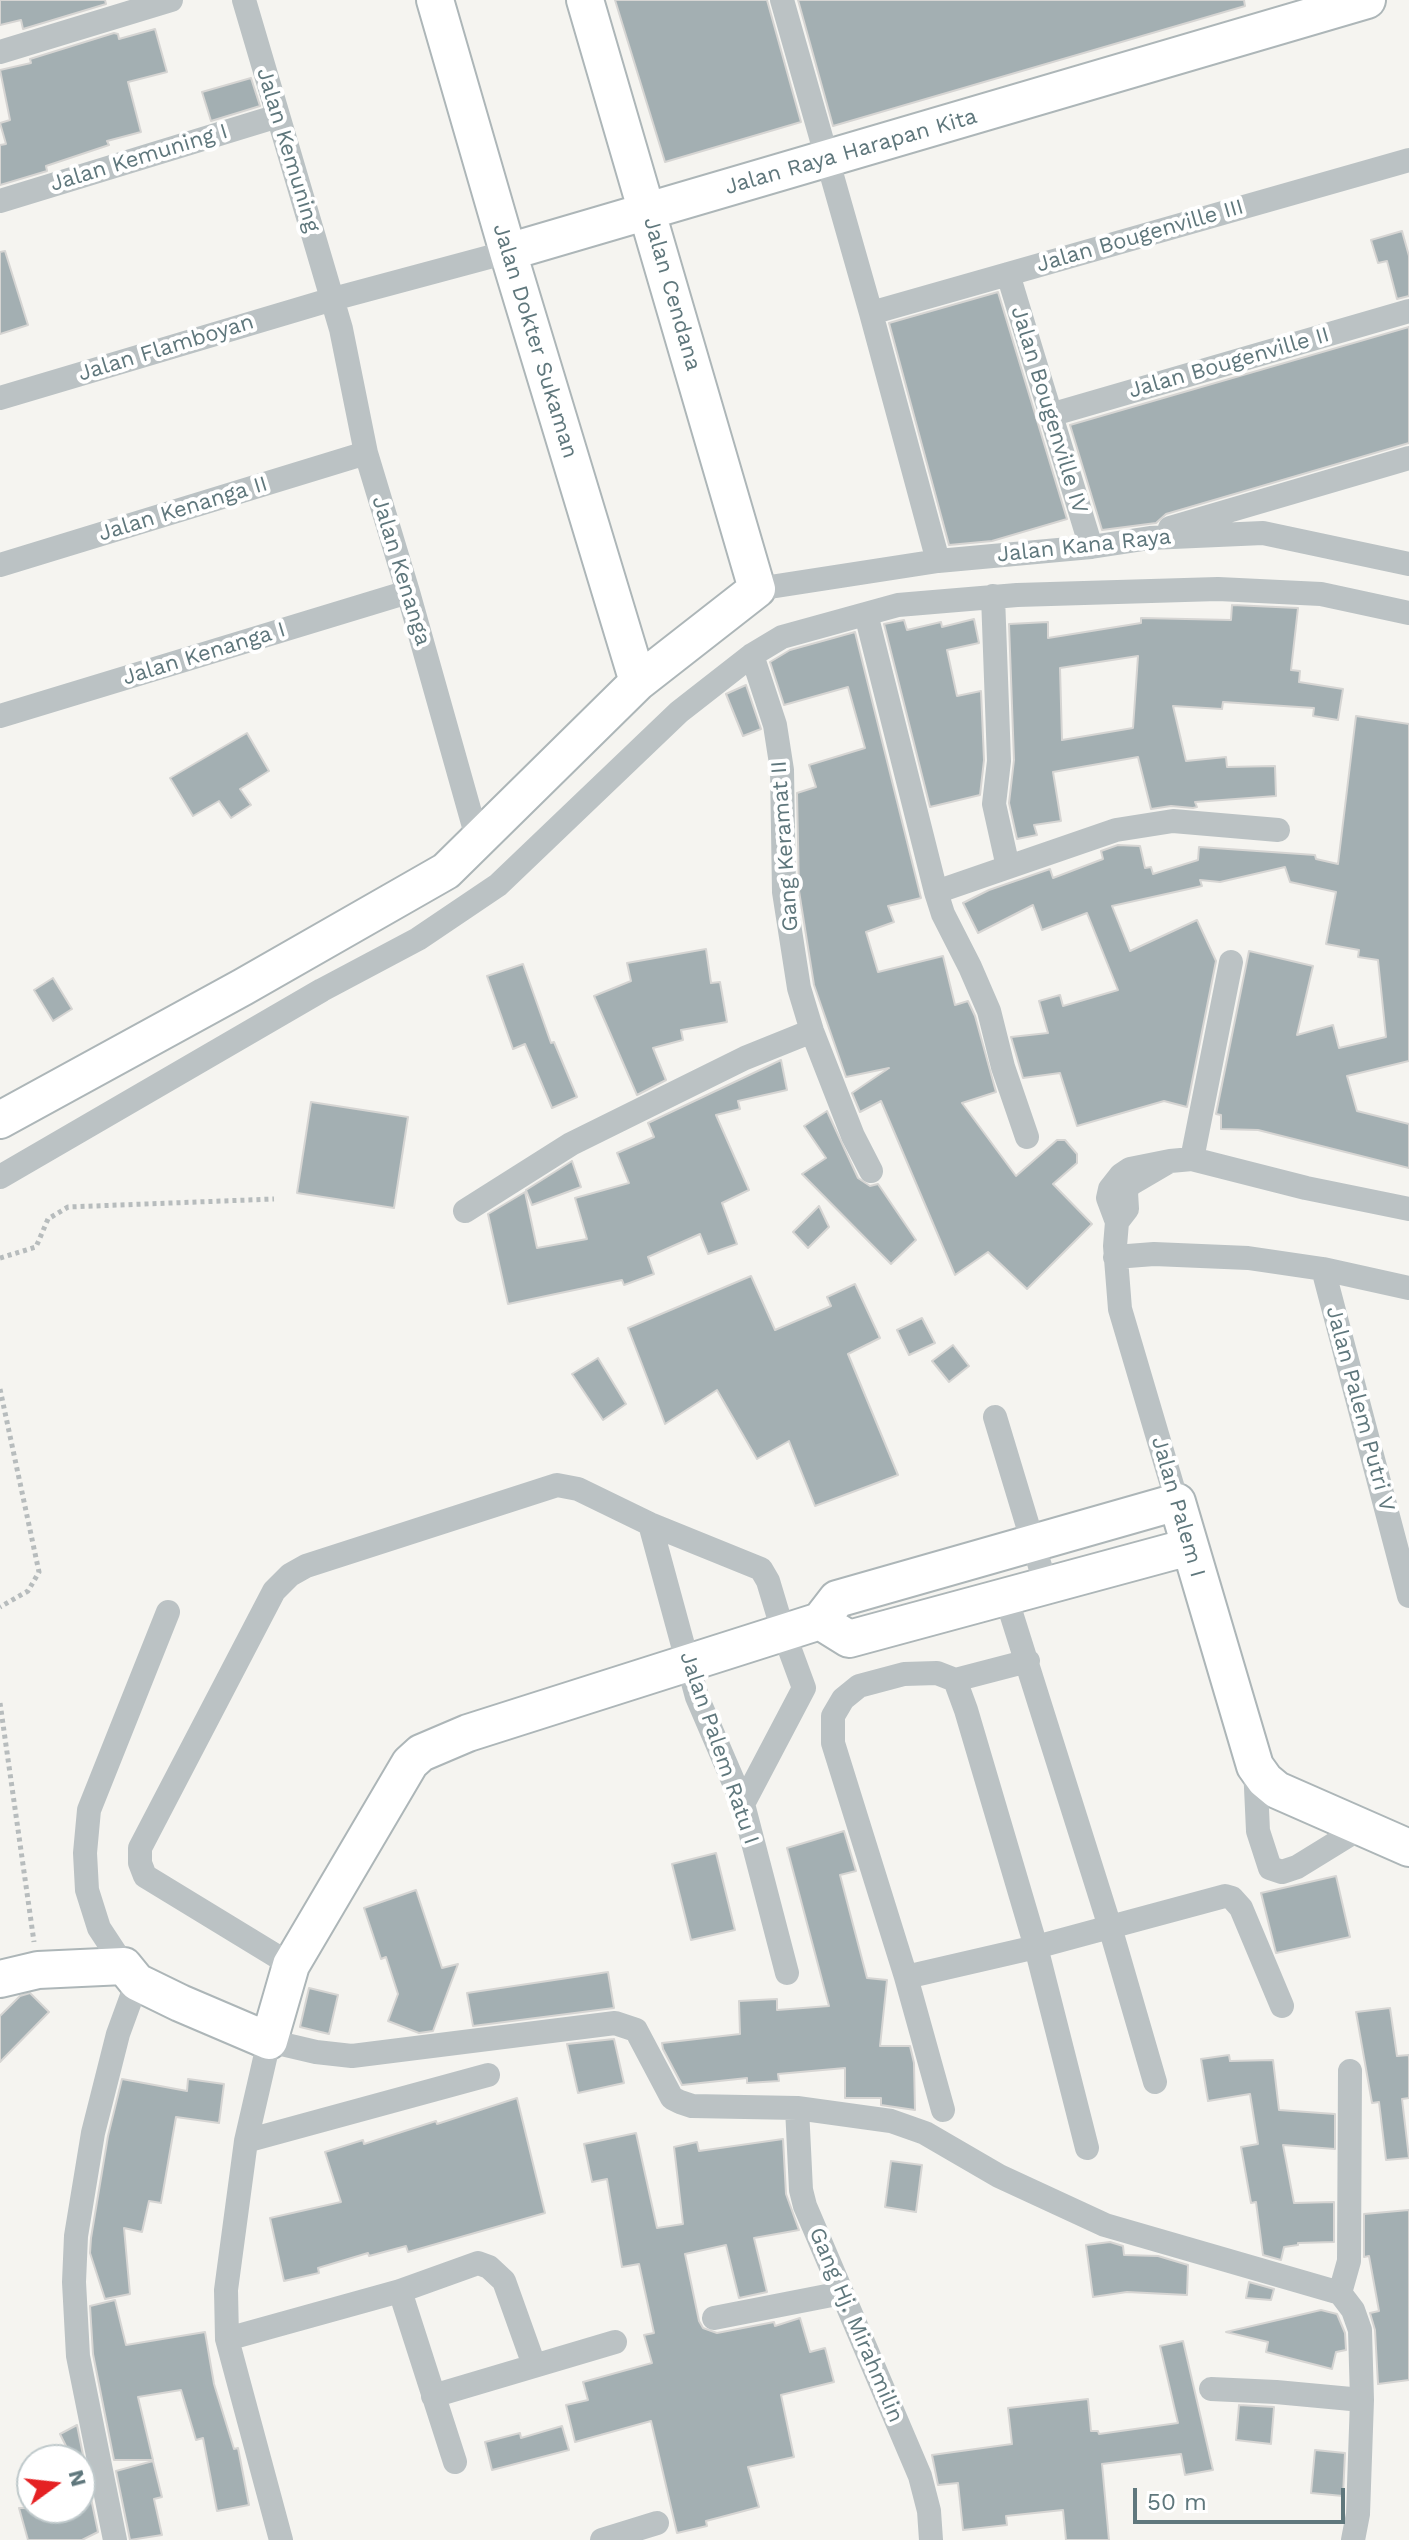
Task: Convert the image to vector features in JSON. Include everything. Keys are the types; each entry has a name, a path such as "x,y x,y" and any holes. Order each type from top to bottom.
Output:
{"street":[{"path":"0,52 171,0"},
{"name":"Jalan Kemuning","path":"244,0 333,299"},
{"name":"Jalan Dokter Sukaman","path":"435,0 638,682"},
{"name":"Jalan Cendana","path":"585,0 757,589"},
{"path":"782,0 829,160 938,561"},
{"name":"Jalan Raya Harapan Kita","path":"333,299 829,160 1367,0"},
{"name":"Jalan Kemuning I","path":"0,201 278,116"},
{"name":"Jalan Bougenville III","path":"871,313 1409,160"},
{"name":"Jalan Bougenville IV","path":"1008,274 1091,547"},
{"name":"Jalan Flamboyan","path":"0,398 333,299"},
{"name":"Jalan Kenanga","path":"333,299 366,453 478,841"},
{"name":"Jalan Bougenville II","path":"1050,415 1409,311"},
{"name":"Jalan Kenanga II","path":"0,565 366,453"},
{"path":"1150,538 1165,529 1409,458"},
{"name":"Jalan Kana Raya","path":"757,589 938,561 1091,547 1150,538 1263,533 1409,564"},
{"path":"0,1120 446,871 638,682 757,589"},
{"path":"0,1177 322,990 418,939 498,885 679,712 752,655 782,637 898,605 993,596 1218,589 1321,594 1409,613"},
{"name":"Jalan Kenanga I","path":"0,716 408,592"},
{"path":"993,596 999,761 994,804 1008,867"},
{"path":"866,614 936,892 943,914 989,1011 1003,1067 1027,1137"},
{"name":"Gang Keramat II","path":"752,655 775,725 782,770 784,892 799,988 812,1031 853,1136 871,1171"},
{"path":"936,892 1116,830 1173,821 1278,830"},
{"path":"1231,962 1181,1160 1409,1209"},
{"path":"465,1211 571,1144 745,1058 812,1031"},
{"name":"Jalan Palem I","path":"1181,1160 1130,1169 1114,1183 1108,1198 1116,1239 1120,1309 1255,1766 1258,1831 1270,1868 1282,1872 1297,1867 1362,1827"},
{"path":"1116,1239 1154,1254 1248,1258 1323,1269 1409,1288"},
{"name":"Jalan Palem Putri V","path":"1323,1269 1409,1596"},
{"path":"995,1417 1046,1586"},
{"path":"291,1965 145,1876 140,1863 140,1848 274,1591 290,1575 306,1566 557,1485 578,1489 650,1524 761,1569 768,1581 804,1688 743,1804"},
{"path":"281,2540 227,2339 226,2290 246,2141 269,2041 291,1965 410,1763 421,1753 468,1733 820,1621 837,1599 1177,1502"},
{"name":"Jalan Palem Ratu I","path":"650,1524 697,1697 743,1804 787,1973"},
{"path":"820,1621 849,1639 1189,1547"},
{"path":"914,1577 927,1619"},
{"path":"1006,1597 1110,1927 1155,2082"},
{"path":"115,2540 78,2356 74,2282 76,2236 93,2133 118,2034 120,1972 99,1928 87,1890 85,1853 89,1810 168,1612"},
{"path":"943,2110 906,1977 833,1743 833,1716 843,1699 859,1686 904,1674 937,1673 955,1680 1028,1661"},
{"path":"955,1680 1036,1947 1087,2148"},
{"path":"1255,1766 1277,1790 1409,1848"},
{"path":"906,1977 1036,1947 1225,1896 1232,1898 1241,1908 1282,2006"},
{"path":"0,1979 50,1969 120,1972 180,2003 269,2041 316,2052 352,2056 615,2023 636,2030 672,2098 680,2102 692,2106 797,2108 902,2125 925,2133 999,2176 1105,2225 1340,2293 1353,2310 1360,2330 1362,2400 1358,2514 1353,2540"},
{"path":"1340,2293 1349,2261 1350,2071"},
{"path":"246,2141 488,2075"},
{"name":"Gang Hj. Mirahmilin","path":"797,2108 801,2190 805,2206 920,2476 929,2511 931,2540"},
{"path":"227,2339 400,2291 478,2263 489,2267 504,2281 534,2365"},
{"path":"400,2291 455,2462"},
{"path":"714,2318 842,2293"},
{"path":"433,2396 615,2342"},
{"path":"1211,2389 1362,2400"},
{"path":"602,2540 657,2523"}],"path":[{"path":"0,1258 36,1247 48,1219 68,1207 274,1199"},
{"path":"0,1389 39,1572 28,1591 0,1607"},
{"path":"0,1703 50,1969"}],"building":[{"path":"0,0 105,0 106,4 23,29 21,20 0,25"},
{"path":"615,0 767,0 801,122 665,162"},
{"path":"798,0 1244,0 1245,6 833,126"},
{"path":"155,29 167,72 128,82 141,132 107,141 109,145 46,166 47,171 0,185 0,145 6,144 0,123 10,120 0,70 31,63 30,59 114,33 118,34 119,39"},
{"path":"251,78 260,106 211,121 202,92"},
{"path":"1402,231 1409,256 1409,296 1397,299 1387,261 1378,263 1371,240"},
{"path":"5,251 28,325 0,334 0,252"},
{"path":"998,292 1067,519 992,541 949,545 889,323"},
{"path":"1409,327 1409,443 1166,514 1156,523 1102,530 1070,425"},
{"path":"1232,605 1298,608 1291,670 1300,671 1299,682 1343,689 1338,720 1313,716 1314,708 1223,702 1222,709 1173,706 1186,761 1226,757 1227,767 1275,766 1276,796 1195,802 1197,807 1193,808 1171,806 1151,809 1138,757 1053,772 1061,821 1034,825 1037,835 1017,839 1009,803 1014,760 1009,624 1048,622 1048,638 1141,623 1141,618 1231,620","holes":["1138,656 1133,728 1062,740 1060,668"]},
{"path":"974,619 979,643 947,650 957,696 981,691 984,760 980,795 930,807 884,624 904,620 907,630 941,622 942,627"},
{"path":"855,632 921,898 888,906 894,922 866,932 878,972 943,956 955,1005 968,1001 975,1016 996,1092 962,1103 1016,1176 1057,1140 1065,1140 1077,1154 1077,1163 1053,1184 1092,1224 1027,1289 988,1252 955,1275 881,1101 860,1112 852,1093 889,1068 846,1077 814,985 799,891 797,793 816,787 809,765 865,748 848,687 784,705 770,662 790,650"},
{"path":"746,685 761,729 743,736 726,694"},
{"path":"1356,716 1409,724 1409,1061 1347,1076 1357,1111 1409,1124 1409,1168 1258,1130 1221,1129 1221,1115 1216,1114 1249,951 1313,966 1297,1035 1333,1025 1339,1048 1386,1037 1378,960 1358,957 1359,950 1326,944 1336,892 1290,882 1285,867 1220,882 1200,880 1202,886 1112,906 1130,951 1197,920 1216,961 1187,1107 1164,1101 1077,1126 1060,1073 1023,1078 1011,1037 1048,1033 1039,1001 1060,995 1063,1006 1118,990 1087,913 1042,930 1033,905 978,933 963,903 989,890 1050,869 1053,878 1103,859 1101,851 1118,845 1140,846 1145,868 1151,867 1153,874 1198,860 1199,847 1315,855 1316,859 1338,864"},
{"path":"247,733 269,771 240,789 251,805 231,818 219,801 193,816 170,778"},
{"path":"706,949 711,983 720,982 727,1022 681,1030 683,1040 653,1048 666,1080 637,1095 594,996 631,981 627,963"},
{"path":"523,964 551,1043 554,1042 577,1097 552,1108 525,1044 513,1049 487,976"},
{"path":"53,978 72,1009 53,1021 34,990"},
{"path":"781,1060 787,1090 738,1101 740,1109 716,1115 749,1190 722,1203 737,1244 708,1254 700,1234 648,1257 654,1274 624,1285 622,1280 508,1304 488,1214 525,1192 537,1248 587,1239 575,1198 629,1183 617,1153 654,1137 648,1123"},
{"path":"311,1102 408,1117 394,1208 297,1193"},
{"path":"827,1111 858,1178 870,1186 878,1184 916,1240 891,1264 802,1174 826,1158 804,1126"},
{"path":"572,1161 581,1187 532,1205 526,1190"},
{"path":"819,1206 829,1227 808,1248 793,1232"},
{"path":"751,1276 775,1330 831,1306 827,1297 855,1284 880,1338 848,1354 898,1475 815,1506 789,1441 757,1459 717,1390 665,1424 628,1328"},
{"path":"922,1318 935,1343 909,1355 897,1330"},
{"path":"953,1345 969,1366 949,1382 932,1361"},
{"path":"598,1358 626,1404 603,1420 572,1374"},
{"path":"844,1831 856,1871 840,1875 867,1978 887,1980 880,2046 910,2046 914,2063 915,2110 881,2105 881,2098 845,2098 845,2068 778,2074 779,2081 747,2083 747,2078 682,2085 662,2043 740,2034 739,2001 777,1999 777,2010 829,2006 787,1848"},
{"path":"716,1853 735,1930 691,1940 672,1864"},
{"path":"1336,1876 1350,1937 1276,1953 1261,1893"},
{"path":"416,1890 442,1968 458,1964 433,2031 419,2033 388,2021 398,1994 386,1957 381,1959 364,1908"},
{"path":"608,1972 614,2008 473,2026 467,1993"},
{"path":"309,1988 338,1995 329,2034 300,2027"},
{"path":"30,1993 49,2012 0,2062 0,2016 20,1996"},
{"path":"1390,2008 1397,2056 1409,2055 1409,2098 1402,2099 1409,2158 1386,2160 1379,2102 1372,2103 1356,2012"},
{"path":"614,2039 624,2083 578,2093 567,2044"},
{"path":"1229,2055 1230,2061 1273,2060 1279,2110 1335,2114 1335,2149 1283,2145 1294,2203 1334,2202 1334,2242 1298,2243 1284,2247 1281,2260 1263,2255 1256,2202 1251,2203 1241,2147 1258,2144 1250,2094 1208,2101 1201,2059"},
{"path":"122,2079 187,2091 188,2079 224,2084 219,2123 176,2117 161,2203 149,2201 142,2232 124,2228 130,2294 105,2299 90,2253 91,2238 108,2136"},
{"path":"517,2098 545,2213 408,2252 406,2246 369,2256 368,2253 318,2268 319,2273 284,2281 270,2218 341,2202 325,2152 363,2140 364,2144 436,2121 437,2124"},
{"path":"636,2133 657,2228 683,2224 674,2147 697,2142 699,2151 783,2139 786,2194 799,2230 754,2238 767,2292 739,2298 726,2245 685,2254 699,2321 703,2328 717,2333 774,2322 775,2326 800,2318 810,2352 825,2348 834,2382 781,2395 794,2457 748,2467 759,2507 706,2521 707,2526 677,2533 651,2421 575,2442 566,2405 588,2400 583,2382 652,2363 644,2335 654,2333 639,2264 622,2267 607,2179 592,2182 584,2144"},
{"path":"891,2161 922,2165 916,2212 885,2207"},
{"path":"1409,2210 1409,2380 1378,2384 1375,2330 1370,2313 1379,2311 1369,2256 1364,2257 1364,2214"},
{"path":"1110,2242 1123,2246 1124,2255 1158,2256 1188,2265 1187,2295 1127,2292 1093,2297 1086,2245"},
{"path":"1249,2282 1274,2289 1271,2300 1246,2298"},
{"path":"115,2300 126,2345 205,2332 214,2384 234,2449 238,2448 249,2505 217,2511 203,2438 196,2440 181,2390 138,2397 153,2460 114,2460 93,2354 90,2306"},
{"path":"1321,2310 1337,2314 1345,2333 1346,2350 1336,2352 1332,2369 1266,2352 1268,2342 1226,2332"},
{"path":"1183,2341 1213,2470 1185,2475 1181,2454 1102,2464 1109,2540 1066,2540 1063,2510 1006,2516 1007,2525 963,2530 958,2483 938,2485 932,2455 1012,2444 1008,2408 1088,2399 1091,2431 1098,2431 1099,2434 1178,2423 1160,2346"},
{"path":"1239,2405 1274,2407 1271,2444 1236,2440"},
{"path":"77,2425 81,2444 65,2444 60,2434"},
{"path":"562,2426 569,2450 492,2470 485,2442 520,2433 521,2438"},
{"path":"1315,2450 1345,2453 1343,2496 1311,2493"},
{"path":"153,2461 162,2497 154,2499 162,2535 130,2540 116,2471"},
{"path":"96,2522 98,2532 82,2540 28,2540 24,2524"}]}
